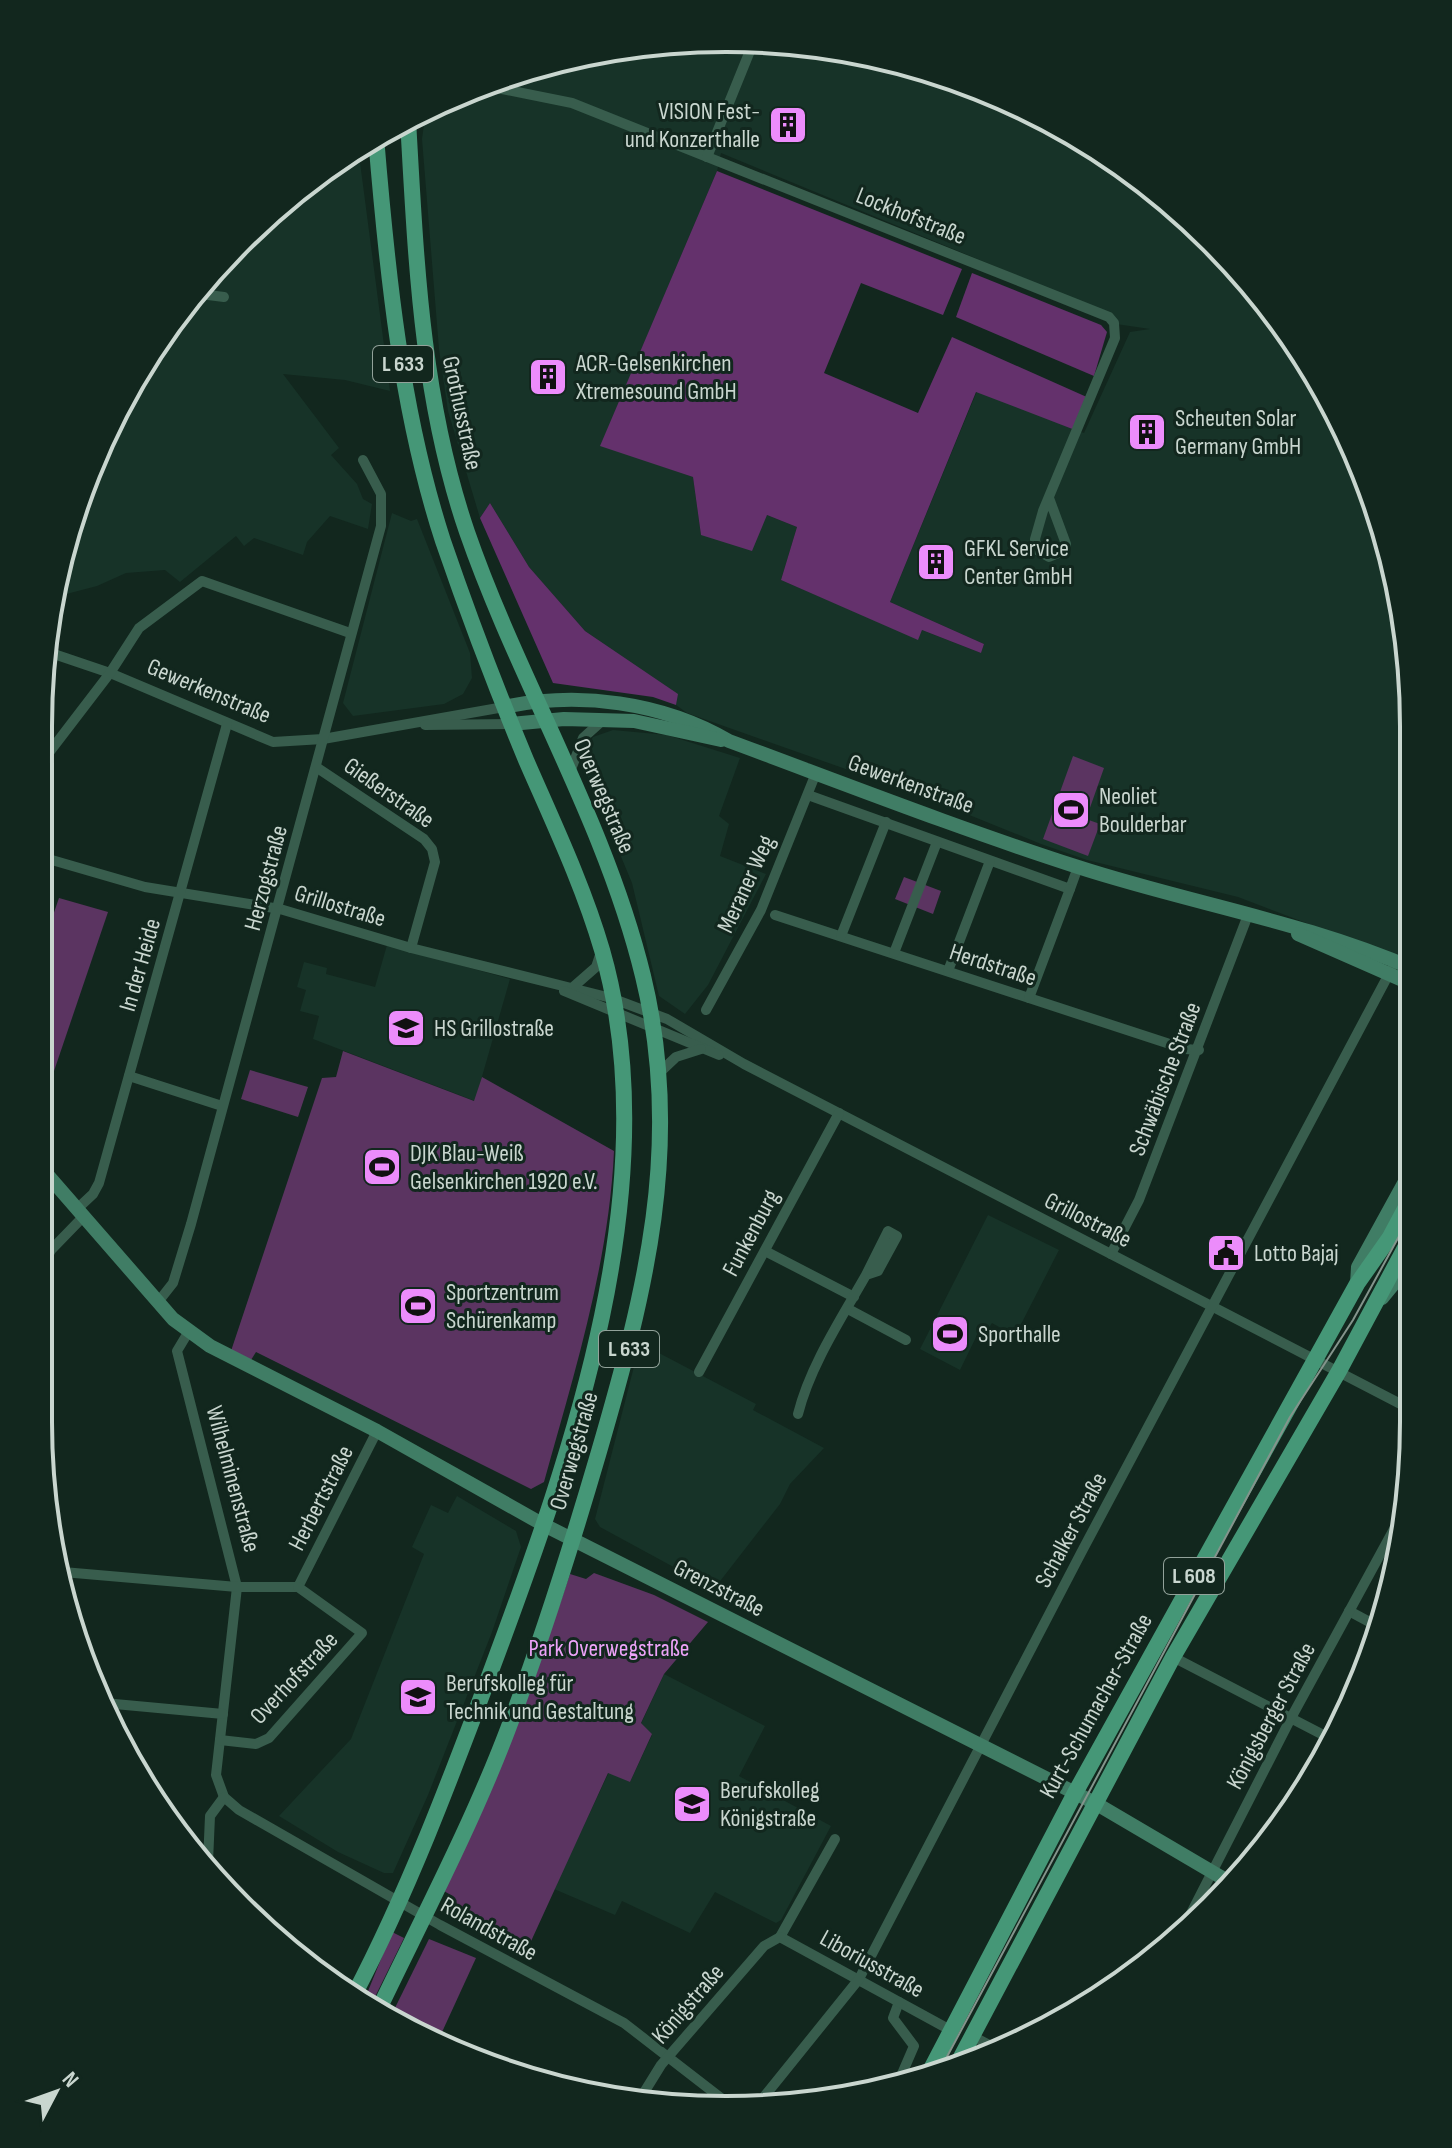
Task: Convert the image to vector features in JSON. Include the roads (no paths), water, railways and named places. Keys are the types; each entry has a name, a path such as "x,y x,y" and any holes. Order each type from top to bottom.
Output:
{"main road":[{"name":"Grothusstraße","path":"409,132 418,289 440,438 468,534 538,700"},
{"name":"Grothusstraße","path":"377,150 394,306 417,438 442,537 504,707"},
{"name":"Overwegstraße","path":"382,2002 507,1732 574,1539 634,1331 653,1243 660,1153 657,1075 645,983 617,886 538,700"},
{"name":"Overwegstraße","path":"358,1986 453,1772 544,1525 591,1359 613,1249 625,1164 623,1067 602,950 568,857 504,707"},
{"name":"Kurt-Schumacher-Straße","path":"935,2063 1075,1793 1357,1284 1400,1218"},
{"name":"Kurt-Schumacher-Straße","path":"963,2053 1173,1657 1339,1371 1400,1257"}],"street":[{"path":"707,157 749,53"},
{"name":"Lockhofstraße","path":"505,90 572,103 1101,312 1114,323 1115,338 1049,498"},
{"path":"208,295 224,297"},
{"name":"Herzogstraße","path":"158,1302 173,1283 280,909 350,633 381,526 378,485 363,460"},
{"path":"1049,498 1066,544 1061,552 1049,557 1037,550 1035,539 1049,498"},
{"path":"52,749 110,673 139,628 202,581 350,633"},
{"name":"Gewerkenstraße","path":"56,655 110,673 273,742 323,739 557,697 601,701 662,713 706,728 729,741"},
{"path":"570,774 583,738 604,719"},
{"name":"Gewerkenstraße","path":"407,725 604,719 634,721 729,741 1078,867 1284,926 1320,933 1393,967"},
{"name":"In der Heide","path":"52,1249 96,1190 227,724"},
{"name":"Gießerstraße","path":"316,767 424,839 432,849 435,862 411,948"},
{"name":"Meraner Weg","path":"706,1010 761,910 816,773"},
{"name":"Gewerkenstraße","path":"808,795 1070,889"},
{"path":"841,936 886,822"},
{"path":"894,953 937,842"},
{"name":"Grillostraße","path":"52,860 181,895 280,909 411,948 572,988 613,1005"},
{"path":"948,971 990,861"},
{"path":"1029,998 1078,867"},
{"name":"Herdstraße","path":"775,915 1185,1049 1199,1050"},
{"name":"Schwäbische Straße","path":"1111,1254 1139,1200 1199,1050 1248,915"},
{"path":"572,988 596,967 602,950"},
{"path":"1393,967 1400,968"},
{"path":"1393,967 1400,973"},
{"name":"Schalker Straße","path":"765,2095 859,1979 1393,967"},
{"name":"Grillostraße","path":"536,979 649,1018 744,1064 1400,1404"},
{"name":"Grillostraße","path":"649,1018 701,1049 744,1064"},
{"path":"657,1075 676,1057 701,1049"},
{"path":"129,1076 222,1106"},
{"name":"Funkenburg","path":"699,1372 839,1113"},
{"path":"52,1180 158,1302 189,1331"},
{"name":"Kurt-Schumacher-Straße","path":"1357,1284 1358,1267 1400,1190"},
{"path":"765,1251 854,1297"},
{"path":"798,1414 803,1392 866,1275"},
{"name":"Kurt-Schumacher-Straße","path":"1371,1310 1400,1276"},
{"path":"848,1309 906,1340"},
{"name":"Grenzstraße","path":"189,1331 210,1346 377,1431 544,1525 1095,1803 1222,1878"},
{"name":"Wilhelminenstraße","path":"189,1331 177,1351 237,1587 216,1775 224,1797"},
{"name":"Herbertstraße","path":"70,1573 237,1587 298,1587 377,1431"},
{"name":"Königsberger Straße","path":"1194,1907 1291,1718 1390,1537"},
{"name":"Overhofstraße","path":"220,1740 256,1744 269,1738 362,1633 298,1587"},
{"path":"1349,1611 1369,1622"},
{"path":"1173,1657 1323,1735"},
{"path":"115,1705 223,1714"},
{"path":"208,1853 210,1816 224,1797"},
{"name":"Rolandstraße","path":"224,1797 239,1810 398,1898 424,1916 624,2023 719,2096"},
{"name":"Königstraße","path":"645,2091 669,2056 776,1938 835,1839"},
{"name":"Liboriusstraße","path":"776,1938 859,1979 952,2031"},
{"path":"899,2002 893,2018 914,2046 903,2072"},
{"path":"972,2036 987,2044"}],"tram line":[{"path":"946,2059 1290,1417 1353,1320 1400,1234"}],"place":[{"name":"VISION Fest- und Konzerthalle","path":"788,125"},
{"name":"ACR-Gelsenkirchen Xtremesound GmbH","path":"548,377"},
{"name":"Scheuten Solar Germany GmbH","path":"1147,432"},
{"name":"GFKL Service Center GmbH","path":"936,562"},
{"name":"Neoliet Boulderbar","path":"1071,810"},
{"name":"HS Grillostraße","path":"406,1028"},
{"name":"DJK Blau-Weiß Gelsenkirchen 1920 e.V.","path":"382,1167"},
{"name":"Lotto Bajaj","path":"1226,1253"},
{"name":"Sportzentrum Schürenkamp","path":"418,1306"},
{"name":"Sporthalle","path":"950,1334"},
{"name":"Berufskolleg für Technik und Gestaltung","path":"418,1697"},
{"name":"Berufskolleg Königstraße","path":"692,1804"}],"park label":[{"name":"Park Overwegstraße","path":"609,1648"}]}
